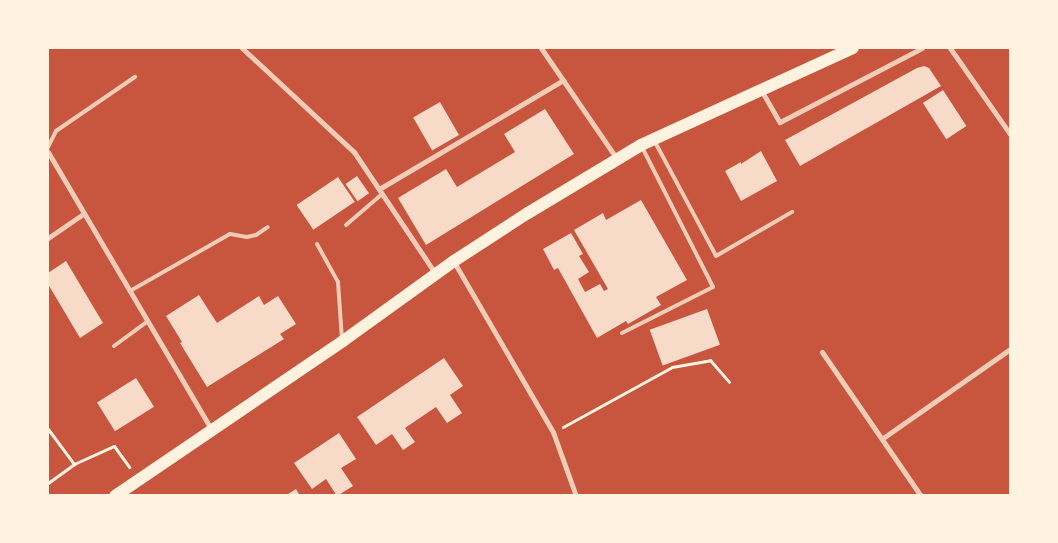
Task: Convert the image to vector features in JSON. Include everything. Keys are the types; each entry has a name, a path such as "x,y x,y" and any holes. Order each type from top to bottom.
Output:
{"main road":[{"path":"116,495 343,341 454,261 528,213 641,145 832,54 853,48"}],"street":[{"path":"242,48 354,152 436,274"},
{"path":"541,48 618,159"},
{"path":"761,89 780,122 922,48"},
{"path":"950,48 1010,134"},
{"path":"381,192 563,80"},
{"path":"48,152 212,430"},
{"path":"48,238 83,214"},
{"path":"454,261 553,432 576,496"},
{"path":"883,438 1010,349"},
{"path":"822,352 883,438 921,496"}],"lane":[{"path":"48,147 56,131 135,77"},
{"path":"654,140 716,256 792,212"},
{"path":"622,333 713,286 641,145"},
{"path":"346,225 381,192"},
{"path":"130,291 230,234 246,237 256,235 268,227"},
{"path":"317,244 338,282 343,341"},
{"path":"114,346 148,321"}],"path":[{"path":"553,432 672,368 710,360 729,382"},
{"path":"48,428 74,464"},
{"path":"48,483 74,464 114,446 138,480"}],"building":[{"path":"924,66 929,68 941,86 800,166 785,140 917,68"},
{"path":"943,90 966,126 946,139 923,103"},
{"path":"440,102 459,135 432,150 413,118"},
{"path":"545,109 574,154 426,245 398,198 446,169 457,187 515,152 504,134"},
{"path":"761,151 777,181 741,201 725,171 741,162 741,164"},
{"path":"357,176 369,193 358,201 346,184"},
{"path":"338,177 355,202 313,230 297,205"},
{"path":"641,200 687,280 656,297 661,305 628,324 626,321 597,338 558,268 554,270 543,249 571,233 583,254 579,256 589,272 578,279 585,292 600,284 604,291 608,289 574,230 603,213 606,220"},
{"path":"66,261 103,323 80,338 48,284 48,273"},
{"path":"199,295 217,323 259,296 264,305 278,296 296,324 280,334 284,339 207,387 166,316"},
{"path":"707,309 720,345 663,366 650,330"},
{"path":"444,358 463,386 450,395 462,413 447,423 436,407 405,428 415,442 403,450 392,434 376,445 357,417"},
{"path":"136,378 154,407 115,431 97,402"},
{"path":"339,433 356,459 341,468 353,486 337,496 326,479 312,489 294,463"},
{"path":"296,489 300,496 285,496"}]}
